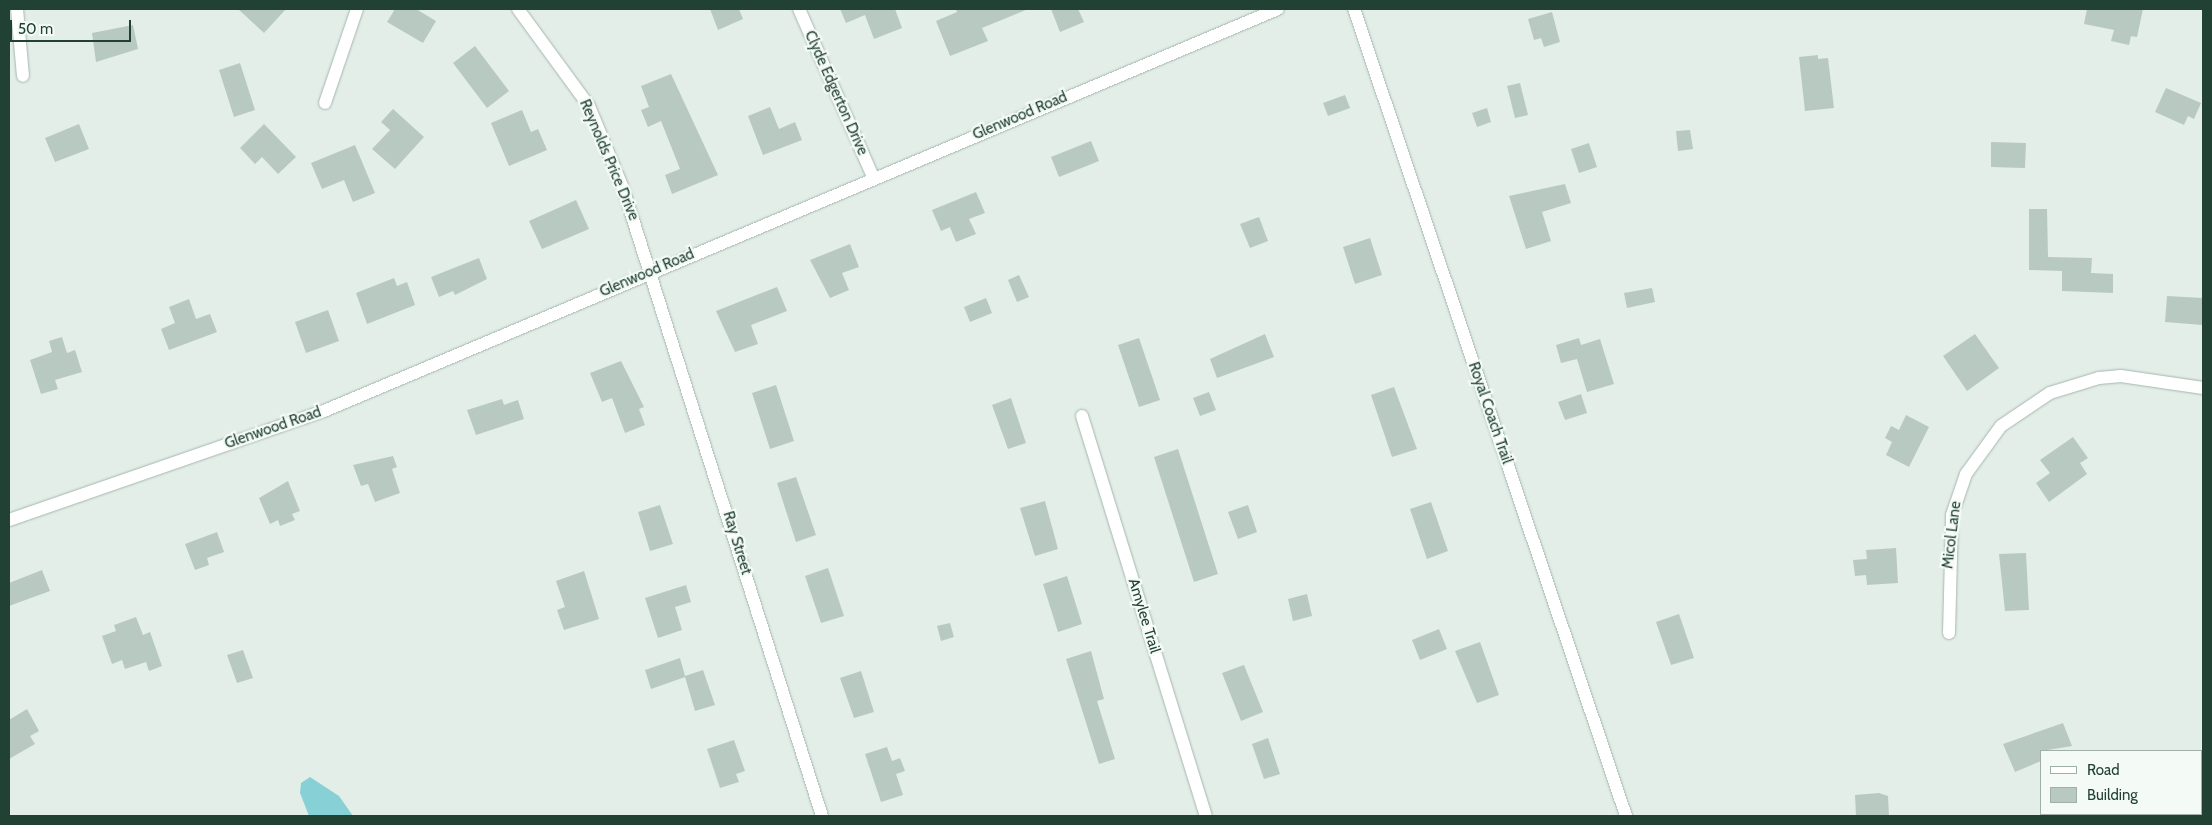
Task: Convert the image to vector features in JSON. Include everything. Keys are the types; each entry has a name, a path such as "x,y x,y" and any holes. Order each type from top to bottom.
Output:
{"street":[{"path":"17,9 23,76"},
{"path":"325,103 357,9"},
{"name":"Reynolds Price Drive","path":"518,9 589,106 652,270"},
{"name":"Clyde Edgerton Drive","path":"799,9 873,177"},
{"name":"Glenwood Road","path":"9,520 324,411 652,270 1278,9"},
{"name":"Royal Coach Trail","path":"1354,9 1626,816"},
{"name":"Ray Street","path":"652,270 822,816"},
{"name":"Micol Lane","path":"1949,633 1952,515 1966,474 2001,426 2050,393 2099,378 2121,376 2203,388"},
{"name":"Amylee Trail","path":"1082,416 1206,816"}],"water":[{"path":"310,777 339,796 353,816 309,816 300,793 301,783"}],"building":[{"path":"238,9 286,9 264,33"},
{"path":"395,9 416,9 436,21 423,43 387,22"},
{"path":"710,9 739,9 743,19 718,30"},
{"path":"840,9 895,9 902,28 874,39 865,15 846,23"},
{"path":"956,9 1028,9 982,28 988,41 950,56 936,21 957,12"},
{"path":"1051,9 1078,9 1084,22 1060,32"},
{"path":"2087,9 2143,9 2137,37 2131,36 2129,45 2111,41 2114,30 2084,24"},
{"path":"1552,12 1560,42 1544,47 1541,38 1534,40 1528,19"},
{"path":"133,25 138,49 96,62 92,33"},
{"path":"475,46 509,91 487,108 453,63"},
{"path":"1818,55 1818,59 1828,58 1834,108 1805,111 1799,57"},
{"path":"240,63 255,110 234,117 219,70"},
{"path":"671,74 718,175 672,194 665,175 680,169 661,121 648,127 641,110 649,107 641,86"},
{"path":"1520,83 1528,115 1515,118 1507,86"},
{"path":"2166,88 2201,103 2194,119 2188,116 2184,125 2155,112"},
{"path":"1345,95 1350,108 1328,116 1323,103"},
{"path":"770,107 779,129 795,122 802,140 763,155 748,116"},
{"path":"1487,108 1491,122 1477,127 1472,113"},
{"path":"393,109 424,137 395,169 372,149 390,130 381,122"},
{"path":"522,110 531,132 538,129 547,150 509,166 491,123"},
{"path":"79,124 89,149 55,162 45,138"},
{"path":"264,124 296,157 278,174 262,157 255,164 240,148"},
{"path":"1690,130 1693,149 1678,151 1676,131"},
{"path":"1091,141 1099,161 1059,177 1051,157"},
{"path":"1991,142 2026,143 2025,168 1991,167"},
{"path":"1589,143 1597,167 1579,173 1571,149"},
{"path":"355,145 375,193 353,202 344,180 322,189 311,163"},
{"path":"1565,184 1571,203 1542,212 1551,241 1526,249 1509,196"},
{"path":"976,192 985,213 969,219 976,234 956,242 950,227 941,231 932,210"},
{"path":"576,200 589,229 542,249 529,221"},
{"path":"2029,209 2047,209 2048,257 2092,258 2091,273 2113,274 2113,293 2062,291 2062,271 2029,270"},
{"path":"1259,217 1268,241 1250,248 1240,224"},
{"path":"1370,238 1382,275 1355,284 1343,247"},
{"path":"850,244 859,267 842,273 849,290 830,298 810,260"},
{"path":"479,258 487,279 455,295 453,291 439,297 431,277"},
{"path":"1019,275 1029,297 1017,302 1008,280"},
{"path":"394,278 397,286 407,282 415,305 367,324 356,293"},
{"path":"777,287 787,311 751,325 758,344 735,352 716,311"},
{"path":"1652,288 1655,302 1627,308 1624,293"},
{"path":"2167,296 2203,298 2203,325 2165,322"},
{"path":"986,298 992,313 970,322 964,307"},
{"path":"189,299 196,319 210,314 217,332 169,350 161,329 175,323 169,307"},
{"path":"328,310 339,341 306,353 295,322"},
{"path":"1265,334 1274,357 1217,378 1210,359"},
{"path":"1975,334 1999,368 1967,391 1943,356"},
{"path":"62,337 67,353 75,350 82,372 55,380 58,389 41,394 30,360 52,352 49,341"},
{"path":"1139,338 1160,400 1139,407 1118,345"},
{"path":"1579,338 1581,345 1600,339 1614,384 1587,392 1577,359 1561,363 1556,345"},
{"path":"621,361 644,407 639,409 645,425 625,433 612,398 602,402 590,373"},
{"path":"776,385 794,441 770,449 752,393"},
{"path":"1394,387 1417,449 1392,457 1371,395"},
{"path":"1209,392 1216,410 1200,416 1193,398"},
{"path":"1581,394 1587,413 1565,420 1558,402"},
{"path":"1011,398 1026,443 1008,449 992,405"},
{"path":"502,399 504,405 518,400 524,419 476,435 467,410"},
{"path":"1906,415 1929,427 1909,467 1886,455 1892,442 1885,438 1891,426 1899,430"},
{"path":"2073,437 2088,458 2080,463 2087,474 2049,502 2036,483 2050,473 2040,460"},
{"path":"1178,449 1218,574 1194,582 1154,457"},
{"path":"393,456 397,467 392,469 400,493 375,502 368,484 361,486 353,465"},
{"path":"796,477 816,535 796,542 777,483"},
{"path":"288,481 300,511 292,514 295,520 280,526 278,520 270,524 259,498"},
{"path":"1045,501 1058,549 1035,556 1020,508"},
{"path":"1431,502 1448,551 1427,559 1410,509"},
{"path":"660,505 673,544 650,551 638,512"},
{"path":"1248,505 1257,532 1238,539 1228,512"},
{"path":"217,532 224,552 207,558 209,565 195,570 185,544"},
{"path":"1896,548 1898,583 1867,585 1866,575 1855,576 1853,560 1867,559 1866,550"},
{"path":"2026,553 2029,610 2005,611 1999,554"},
{"path":"828,568 844,616 821,623 805,576"},
{"path":"42,570 50,591 9,606 9,583"},
{"path":"584,571 599,619 564,630 557,610 565,607 556,581"},
{"path":"1067,576 1082,624 1058,632 1043,584"},
{"path":"686,585 691,602 675,607 682,630 658,638 645,598"},
{"path":"1307,594 1312,616 1293,621 1288,599"},
{"path":"1679,614 1694,658 1671,665 1656,622"},
{"path":"136,617 143,635 150,632 162,666 149,671 146,662 125,669 122,660 112,664 102,636 116,631 114,625"},
{"path":"950,623 954,637 941,641 937,626"},
{"path":"1439,629 1447,649 1420,660 1412,640"},
{"path":"1480,642 1499,695 1477,703 1455,651"},
{"path":"243,650 253,678 237,683 227,655"},
{"path":"1091,651 1104,699 1097,701 1115,759 1099,764 1066,659"},
{"path":"680,658 685,676 703,670 715,705 695,711 685,677 651,689 645,670"},
{"path":"1244,665 1263,712 1241,721 1222,673"},
{"path":"861,671 874,712 854,718 840,678"},
{"path":"27,709 39,731 30,736 35,744 9,759 9,720"},
{"path":"2063,723 2072,746 2040,750 2040,761 2015,772 2003,744"},
{"path":"1268,738 1280,774 1264,779 1252,744"},
{"path":"734,740 745,771 736,774 739,782 720,788 707,749"},
{"path":"887,747 892,761 900,758 905,771 896,774 903,795 881,802 865,754"},
{"path":"1879,793 1888,796 1889,816 1856,816 1855,795"}]}
